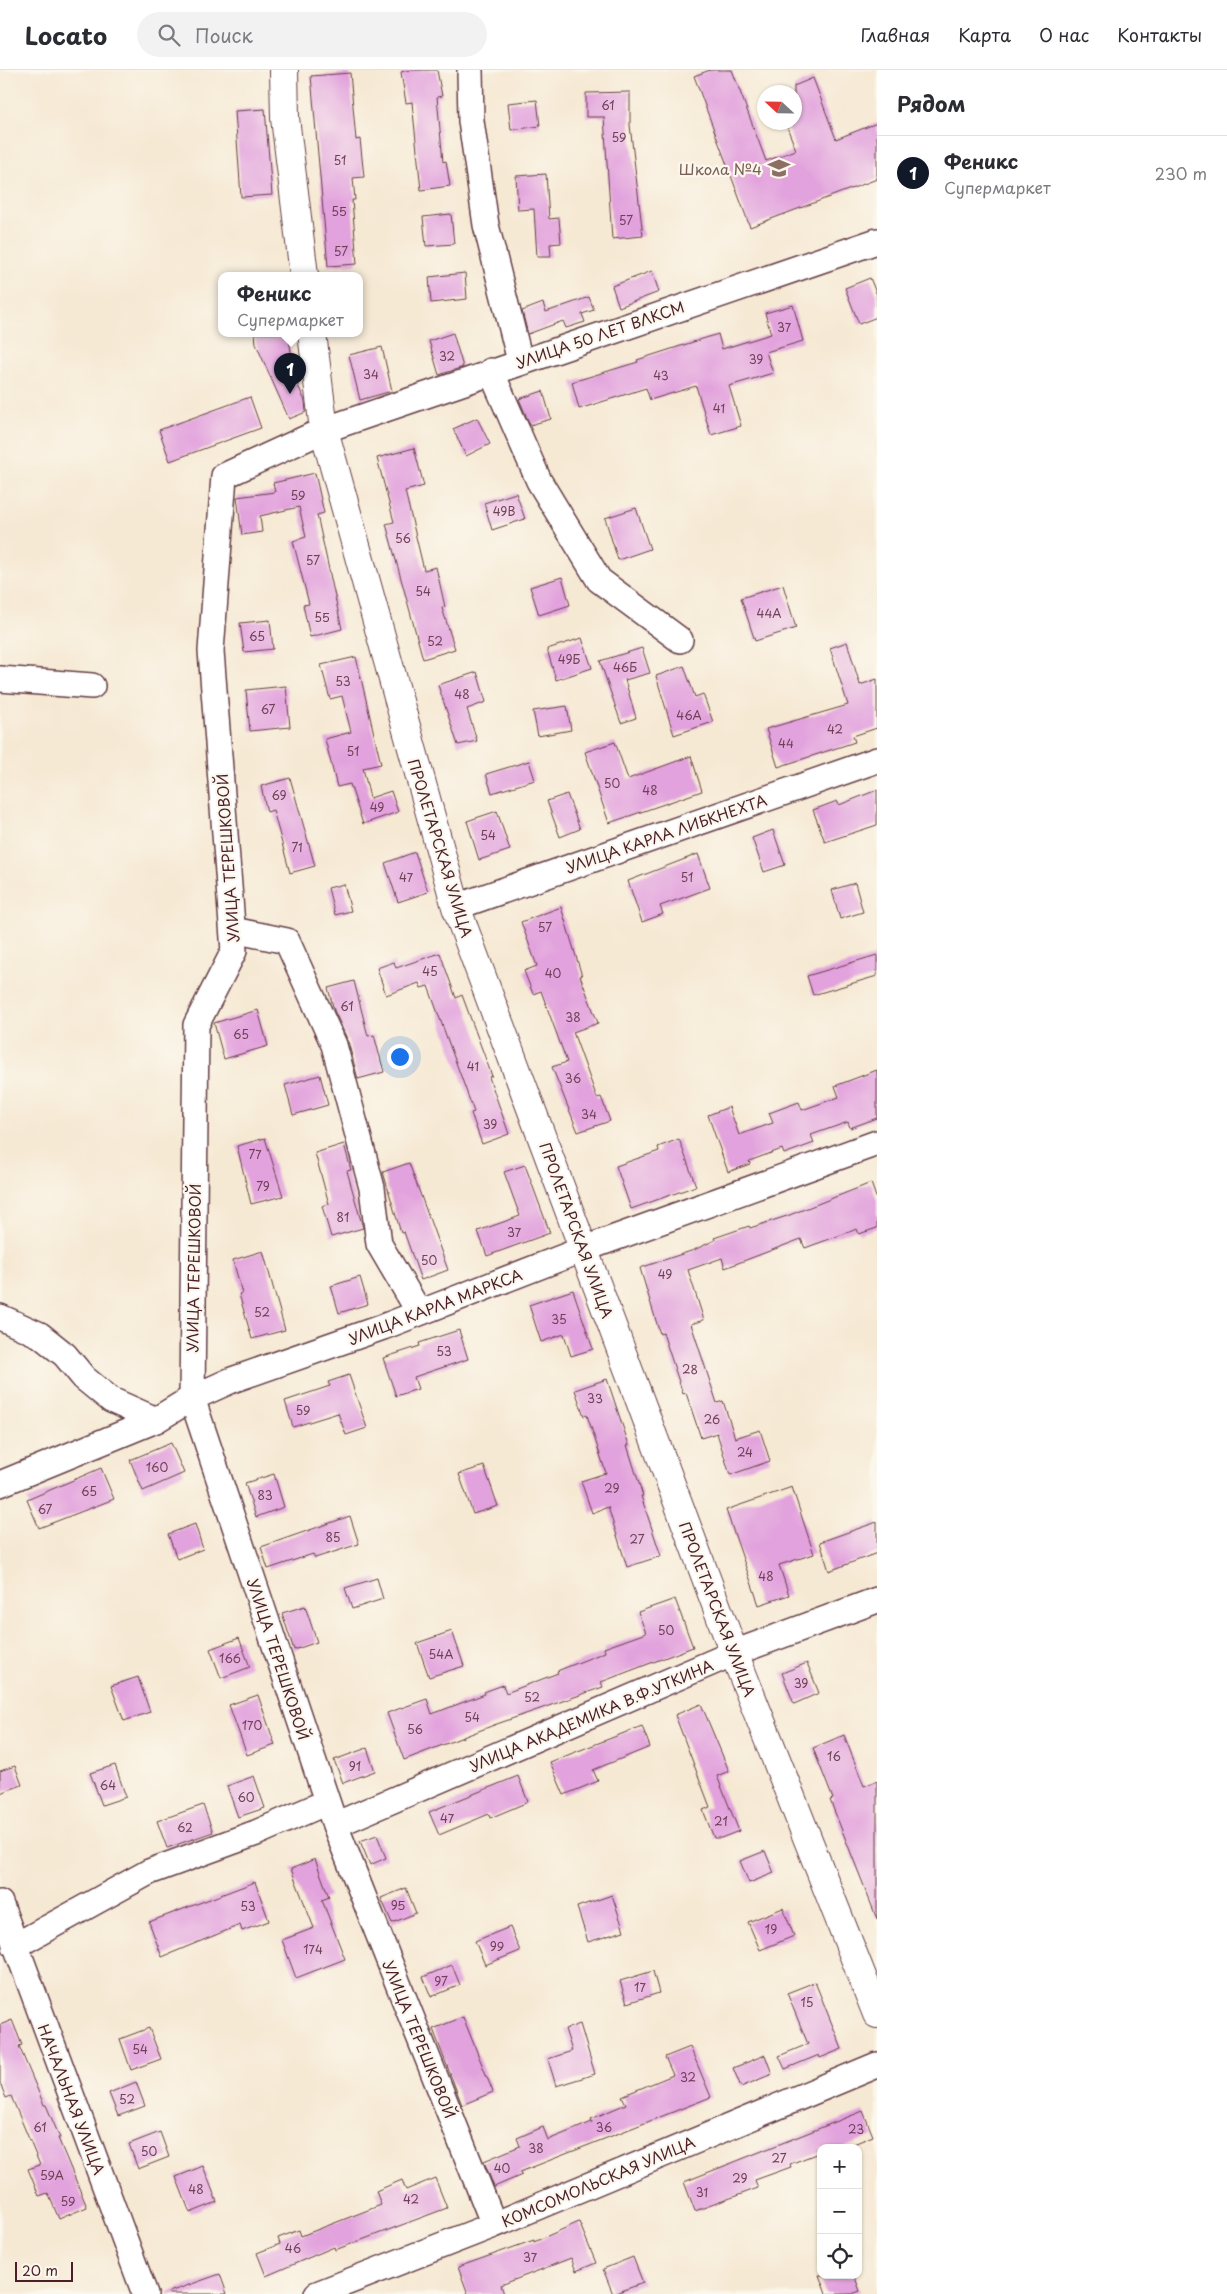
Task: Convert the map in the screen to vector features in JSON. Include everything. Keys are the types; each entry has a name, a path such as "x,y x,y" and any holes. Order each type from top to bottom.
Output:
{"main road":[{"path":"284,70 285,118 304,272"},
{"path":"312,337 324,430"},
{"name":"ПРОЛЕТАРСКАЯ УЛИЦА","path":"324,430 456,907 734,1653 877,2014"}],"street":[{"path":"470,70 471,121 486,225 520,361"},
{"name":"УЛИЦА 50 ЛЕТ ВЛКСМ","path":"324,430 520,361 877,240"},
{"path":"491,371 539,481 599,580 680,640"},
{"name":"УЛИЦА ТЕРЕШКОВОЙ","path":"324,430 224,476 211,651 234,951 196,1025 192,1398 326,1802 494,2225"},
{"path":"0,679 92,686"},
{"name":"УЛИЦА КАРЛА ЛИБКНЕХТА","path":"456,907 877,760"},
{"path":"233,930 288,941 334,1045 372,1188 379,1244 419,1312"},
{"name":"УЛИЦА КАРЛА МАРКСА","path":"0,1484 156,1420 192,1398 232,1380 383,1327 584,1249 877,1143"},
{"path":"0,1316 40,1335 65,1355 84,1378 111,1400 156,1420"},
{"name":"УЛИЦА АКАДЕМИКА В.Ф.УТКИНА","path":"335,1825 734,1653 877,1600"},
{"path":"15,1946 149,1872 256,1833 326,1802"},
{"name":"НАЧАЛЬНАЯ УЛИЦА","path":"0,1903 145,2294"},
{"name":"КОМСОМОЛЬСКАЯ УЛИЦА","path":"318,2294 494,2225 877,2065"}],"building":[{"path":"437,70 442,96 437,97 443,162 446,161 450,186 421,190 412,102 406,103 401,72"},
{"path":"710,70 732,70 766,161 796,150 788,130 802,130 802,85 796,85 813,78 836,139 877,123 877,179 750,227 694,76"},
{"path":"350,73 356,140 360,139 364,177 353,178 355,200 352,200 357,264 328,266 311,76"},
{"path":"630,92 630,125 643,236 612,239 604,117 586,117 586,93"},
{"path":"537,100 540,126 511,130 508,103"},
{"path":"265,109 272,195 241,197 235,111"},
{"path":"546,174 549,219 559,218 561,243 550,244 551,257 537,257 534,209 518,210 516,176"},
{"path":"451,214 454,244 426,246 423,217"},
{"path":"652,271 659,292 619,307 612,286"},
{"path":"465,273 467,299 431,303 429,277"},
{"path":"870,278 877,295 877,317 859,324 845,288"},
{"path":"589,297 594,310 582,314 585,322 566,328 563,321 528,334 522,311 543,303 546,312"},
{"path":"793,305 803,341 766,352 773,373 729,386 741,426 711,435 696,386 650,400 646,388 579,409 572,382 638,362 637,360 718,334 722,349 771,334 765,313"},
{"path":"453,333 463,367 439,375 429,341"},
{"path":"255,337 289,337 292,358 286,359 305,401 306,412 289,419 256,344"},
{"path":"382,347 392,391 360,400 349,355"},
{"path":"543,391 551,419 530,425 519,399"},
{"path":"250,397 261,428 170,461 159,430"},
{"path":"477,418 490,444 466,456 453,429"},
{"path":"414,448 424,486 405,491 424,570 436,567 445,607 442,608 455,649 423,659 386,524 394,522 377,458"},
{"path":"315,473 324,513 317,515 342,629 310,637 303,605 309,604 293,541 306,537 299,507 260,516 262,532 242,535 237,497 275,492 273,483"},
{"path":"516,493 525,519 492,530 484,503"},
{"path":"636,508 650,549 618,560 605,518"},
{"path":"562,577 570,605 539,615 530,587"},
{"path":"783,585 796,628 755,641 741,598"},
{"path":"270,620 273,649 244,652 240,623"},
{"path":"582,638 592,668 556,680 547,649"},
{"path":"847,642 860,685 877,679 877,728 853,736 855,742 778,767 766,729 848,705 830,648"},
{"path":"642,648 650,673 625,680 636,718 621,723 600,661"},
{"path":"356,657 381,764 363,768 370,798 391,791 398,812 363,824 350,784 337,787 325,739 351,732 342,696 330,699 321,665"},
{"path":"684,666 695,697 703,694 713,722 674,735 656,676"},
{"path":"477,672 486,702 467,709 477,741 458,745 438,685"},
{"path":"286,686 290,727 250,731 246,690"},
{"path":"567,706 571,730 538,736 533,711"},
{"path":"615,742 628,779 691,756 702,791 609,823 585,752"},
{"path":"529,761 535,780 492,793 486,774"},
{"path":"290,778 315,866 290,873 273,810 267,812 261,786"},
{"path":"877,790 877,825 825,842 813,810 837,801 839,805"},
{"path":"567,794 580,829 560,837 547,801"},
{"path":"497,811 510,850 479,860 467,821"},
{"path":"773,830 785,865 764,872 752,838"},
{"path":"415,852 428,892 398,902 385,863"},
{"path":"698,854 710,888 660,906 663,914 642,922 628,881"},
{"path":"855,883 863,912 840,919 832,890"},
{"path":"344,884 351,911 335,915 328,888"},
{"path":"561,907 582,976 580,976 598,1023 573,1032 597,1098 601,1097 610,1121 578,1132 552,1067 567,1062 541,991 533,994 524,971 537,966 521,922"},
{"path":"440,953 456,998 462,995 492,1076 489,1077 509,1134 482,1144 471,1113 474,1112 428,986 421,988 419,983 386,995 377,968 394,962 396,968"},
{"path":"877,955 877,976 813,995 807,976"},
{"path":"354,981 368,1036 374,1035 384,1072 358,1079 348,1041 334,1010 328,988"},
{"path":"258,1010 268,1046 224,1059 214,1023"},
{"path":"877,1070 877,1118 850,1128 848,1122 811,1135 814,1143 784,1154 782,1149 749,1161 750,1164 728,1172 708,1115 729,1107 739,1135 773,1123 769,1113 799,1102 802,1110 839,1097 835,1086"},
{"path":"320,1075 328,1105 293,1115 285,1085"},
{"path":"265,1138 283,1196 251,1204 237,1146"},
{"path":"679,1139 696,1186 631,1209 616,1166 659,1151 658,1147"},
{"path":"344,1144 351,1170 347,1171 363,1228 331,1237 322,1206 329,1204 315,1153"},
{"path":"409,1163 448,1270 421,1280 404,1232 401,1233 383,1172"},
{"path":"525,1165 550,1233 487,1256 478,1231 520,1216 504,1172"},
{"path":"871,1183 877,1200 877,1228 859,1234 857,1229 805,1248 801,1239 725,1268 722,1258 688,1270 704,1320 691,1324 717,1403 723,1401 735,1438 760,1430 770,1461 730,1475 717,1433 701,1438 686,1393 683,1394 663,1333 660,1334 640,1268 694,1250 715,1240 714,1238 787,1216"},
{"path":"263,1251 285,1330 252,1339 239,1294 242,1293 233,1260"},
{"path":"360,1277 368,1304 339,1313 331,1286"},
{"path":"573,1290 593,1349 571,1356 564,1334 541,1342 529,1305"},
{"path":"459,1330 468,1359 414,1377 418,1389 396,1396 383,1358 420,1346 419,1343"},
{"path":"349,1375 367,1428 346,1435 338,1413 293,1427 285,1401 330,1386 328,1382"},
{"path":"607,1379 629,1445 627,1445 643,1496 641,1496 661,1556 627,1567 608,1507 592,1513 581,1481 606,1473 587,1415 584,1416 575,1390"},
{"path":"171,1443 184,1473 143,1491 130,1460"},
{"path":"484,1466 498,1506 473,1514 459,1474"},
{"path":"101,1468 114,1499 39,1528 27,1500"},
{"path":"274,1474 284,1507 256,1517 245,1483"},
{"path":"792,1487 814,1554 779,1565 789,1595 759,1605 726,1510"},
{"path":"350,1516 359,1544 315,1558 313,1554 268,1569 261,1547"},
{"path":"877,1522 877,1553 829,1571 820,1542"},
{"path":"195,1524 203,1549 177,1559 168,1534"},
{"path":"377,1578 383,1599 352,1609 345,1588"},
{"path":"675,1599 693,1647 601,1682 603,1687 494,1725 404,1760 387,1713 427,1699 432,1714 485,1694 484,1692 503,1685 506,1693 558,1673 557,1671 605,1652 604,1648 646,1633 638,1612"},
{"path":"305,1606 317,1642 294,1650 282,1613"},
{"path":"452,1631 464,1666 429,1677 417,1643"},
{"path":"239,1638 250,1667 221,1678 210,1649"},
{"path":"807,1663 819,1693 794,1704 782,1673"},
{"path":"138,1677 150,1712 124,1721 111,1686"},
{"path":"258,1695 275,1745 247,1755 229,1705"},
{"path":"701,1704 729,1771 717,1776 739,1831 721,1838 714,1838 703,1810 710,1807 675,1715"},
{"path":"642,1726 650,1747 593,1770 598,1781 564,1795 550,1762"},
{"path":"844,1735 864,1786 877,1781 877,1919 830,1800 833,1799 813,1748"},
{"path":"367,1748 375,1771 343,1783 334,1760"},
{"path":"115,1765 126,1797 102,1805 90,1773"},
{"path":"15,1766 22,1785 0,1793 0,1771"},
{"path":"254,1776 265,1808 238,1817 227,1786"},
{"path":"518,1776 528,1802 490,1818 489,1814 439,1835 429,1812"},
{"path":"203,1805 213,1832 167,1848 157,1821"},
{"path":"377,1835 386,1858 370,1865 360,1841"},
{"path":"765,1851 774,1873 749,1883 740,1861"},
{"path":"315,1859 329,1897 322,1900 345,1959 296,1978 282,1940 314,1928 291,1869"},
{"path":"255,1882 269,1921 242,1931 240,1925 162,1957 149,1922"},
{"path":"406,1888 416,1913 392,1923 381,1898"},
{"path":"612,1895 624,1931 588,1942 577,1907"},
{"path":"783,1908 794,1936 760,1950 748,1922"},
{"path":"510,1927 520,1951 485,1965 475,1941"},
{"path":"452,1965 460,1985 431,1997 423,1977"},
{"path":"653,1971 659,1993 627,2003 620,1981"},
{"path":"815,1982 842,2049 820,2058 819,2055 785,2069 779,2056 808,2044 787,1993"},
{"path":"463,2017 493,2092 462,2105 433,2029"},
{"path":"12,2020 22,2045 19,2046 60,2138 58,2138 87,2207 59,2219 48,2193 39,2196 28,2169 40,2165 11,2096 6,2098 0,2083 0,2025"},
{"path":"580,2024 595,2074 556,2086 548,2059 572,2051 565,2029"},
{"path":"149,2028 161,2059 131,2070 120,2039"},
{"path":"690,2047 711,2097 520,2172 522,2175 494,2187 484,2161 520,2146 517,2138 543,2127 548,2140 592,2122 591,2119 626,2104 622,2096 673,2075 665,2057"},
{"path":"765,2055 772,2074 741,2087 733,2068"},
{"path":"136,2082 145,2106 118,2116 109,2093"},
{"path":"863,2111 873,2136 854,2144 817,2144 817,2154 790,2164 791,2167 755,2180 758,2188 695,2211 684,2182"},
{"path":"160,2132 169,2157 138,2169 129,2144"},
{"path":"203,2166 217,2202 190,2213 176,2177"},
{"path":"435,2178 447,2208 335,2250 334,2247 266,2276 257,2253 280,2244 278,2238 299,2230 301,2236 381,2205 376,2191 402,2180 406,2190"},
{"path":"579,2222 596,2263 576,2271 571,2258 501,2285 504,2294 468,2294 458,2267 534,2240 534,2242"},
{"path":"633,2257 643,2283 613,2294 603,2269"},
{"path":"220,2274 227,2294 169,2294 169,2292"},
{"path":"820,2279 856,2279 860,2291 852,2294 826,2294"}],"place":[{"name":"Школа №4","path":"779,168"},
{"name":"Феникс","path":"290,394"}]}
